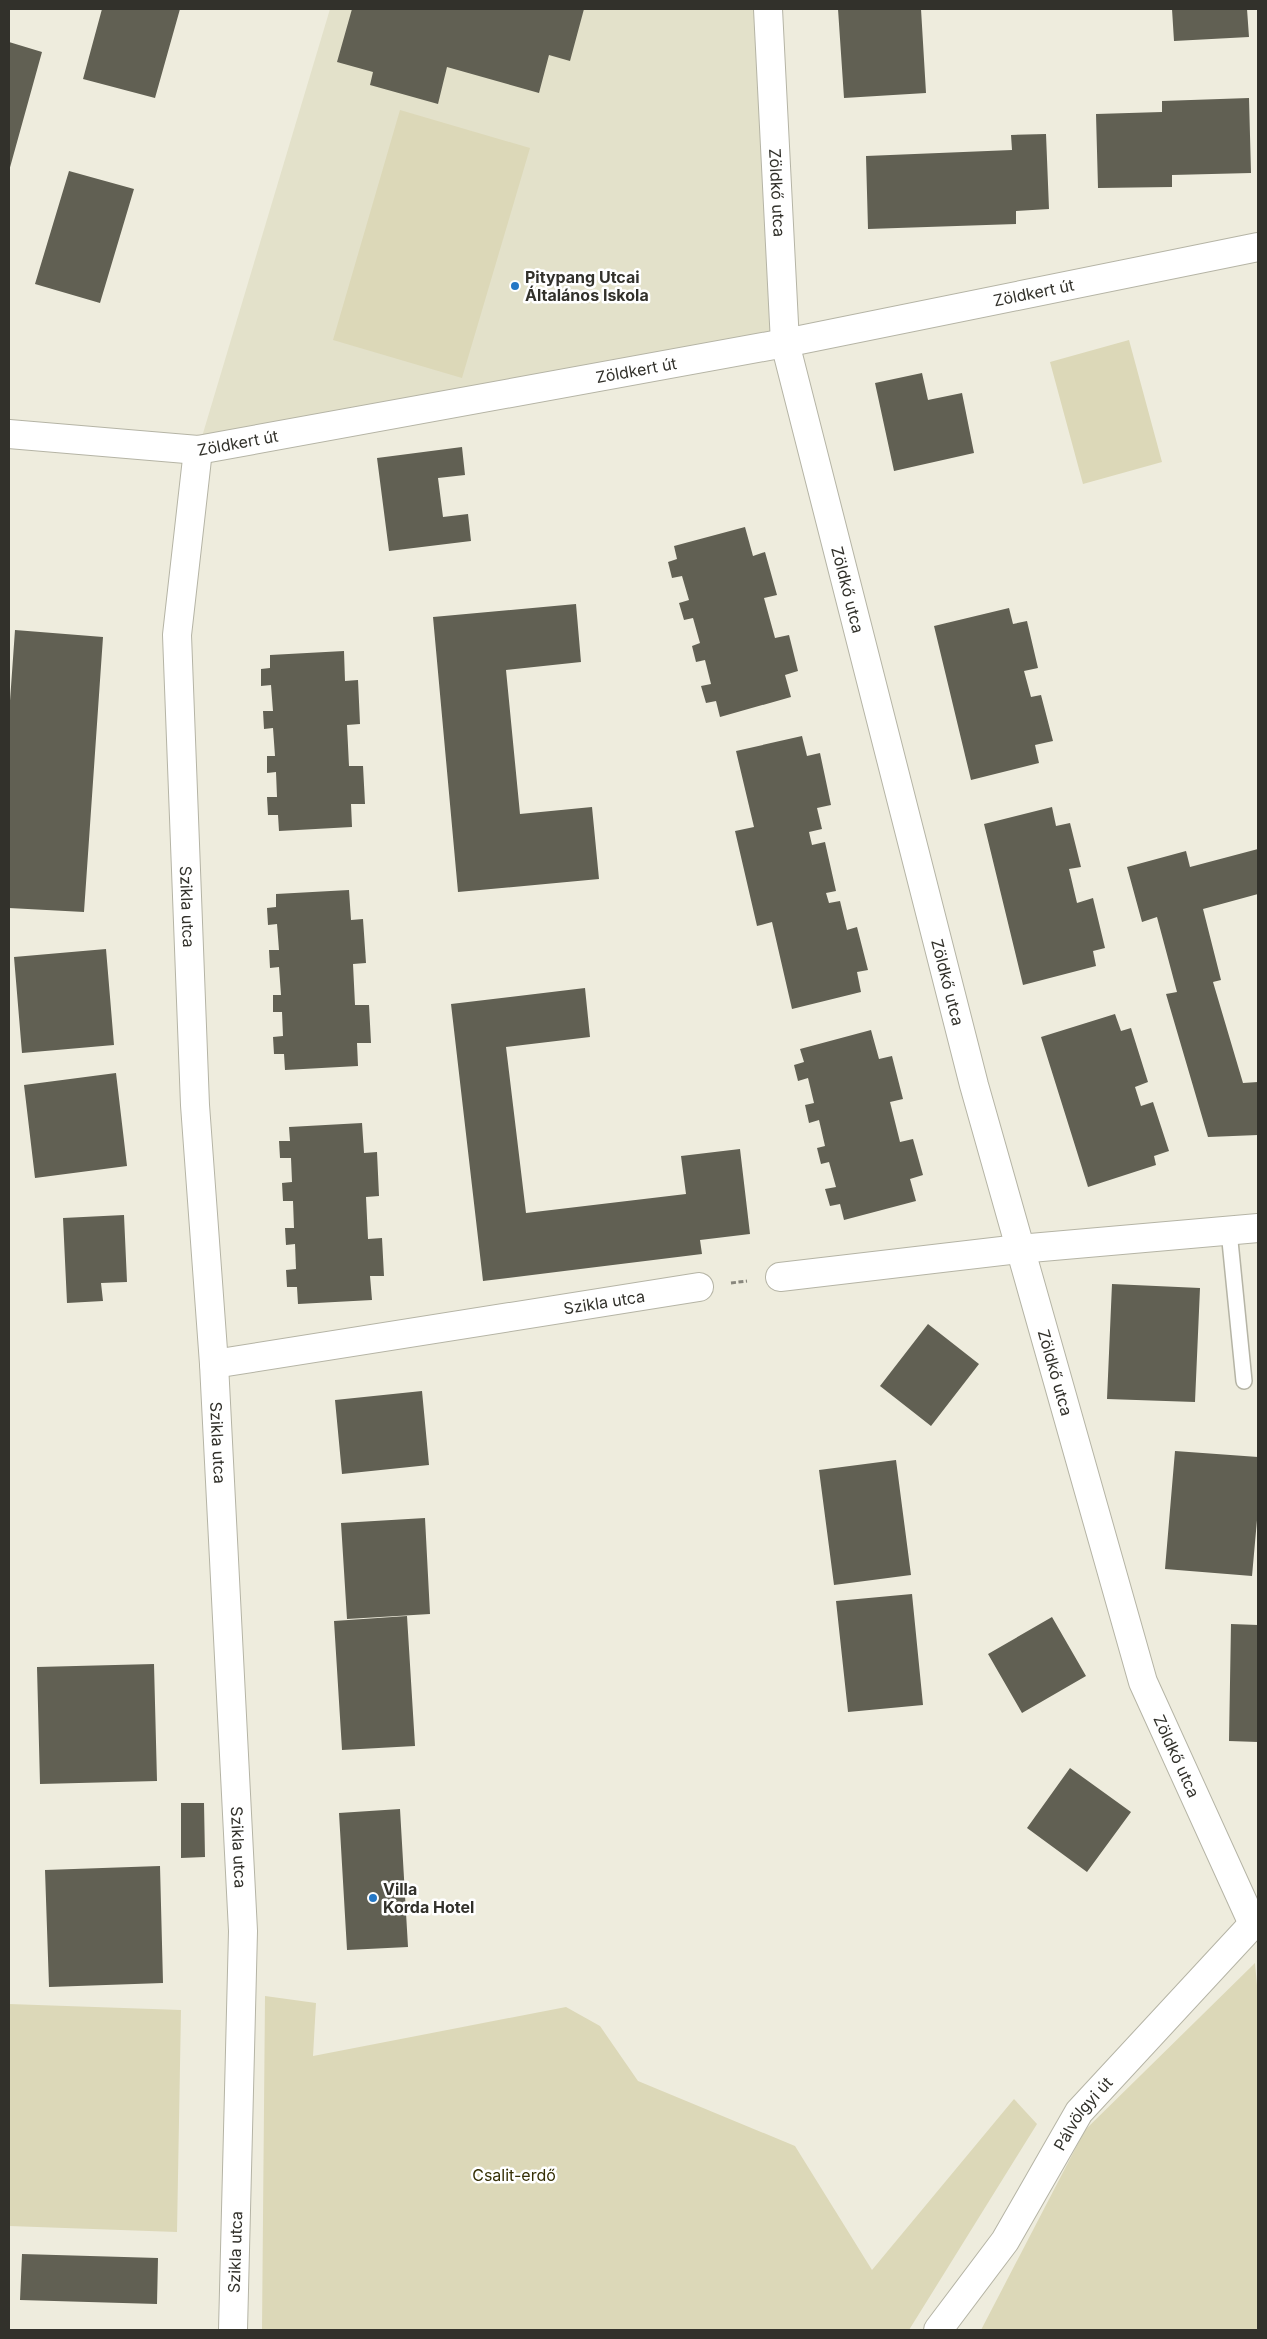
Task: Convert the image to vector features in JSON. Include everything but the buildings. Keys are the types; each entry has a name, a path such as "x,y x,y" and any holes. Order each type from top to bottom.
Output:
{"street":[{"name":"Zöldkő utca","path":"768,9 785,343 974,1086 1143,1682 1256,1923"},
{"name":"Zöldkert út","path":"9,434 198,450 785,343 1258,247"},
{"name":"Szikla utca","path":"198,450 177,635 195,1095 214,1364 243,1931 233,2330"},
{"path":"780,1277 1019,1249 1258,1228"},
{"name":"Szikla utca","path":"214,1364 699,1287"},
{"name":"Pálvölgyi út","path":"938,2330 1005,2241 1079,2112 1256,1923"}],"lane":[{"path":"1229,1231 1244,1382"}],"path":[{"path":"699,1287 780,1277"}],"shaded area":[{"name":"Pitypang Utcai Általános Iskola","path":"330,9 768,9 785,343 198,450"}],"green space":[{"path":"400,110 530,148 462,378 333,340"},
{"path":"1129,340 1162,462 1083,484 1050,362"},
{"path":"1255,1963 1258,1996 1258,2330 981,2330 1085,2130"},
{"name":"Csalit-erdő","path":"265,1996 316,2003 313,2056 566,2007 600,2026 638,2081 795,2146 872,2270 1014,2099 1037,2124 909,2330 262,2330"},
{"path":"9,2004 181,2010 177,2232 9,2226"}],"place":[{"name":"Pitypang Utcai Általános Iskola","path":"515,286"},
{"name":"Villa Korda Hotel","path":"373,1898"}]}
